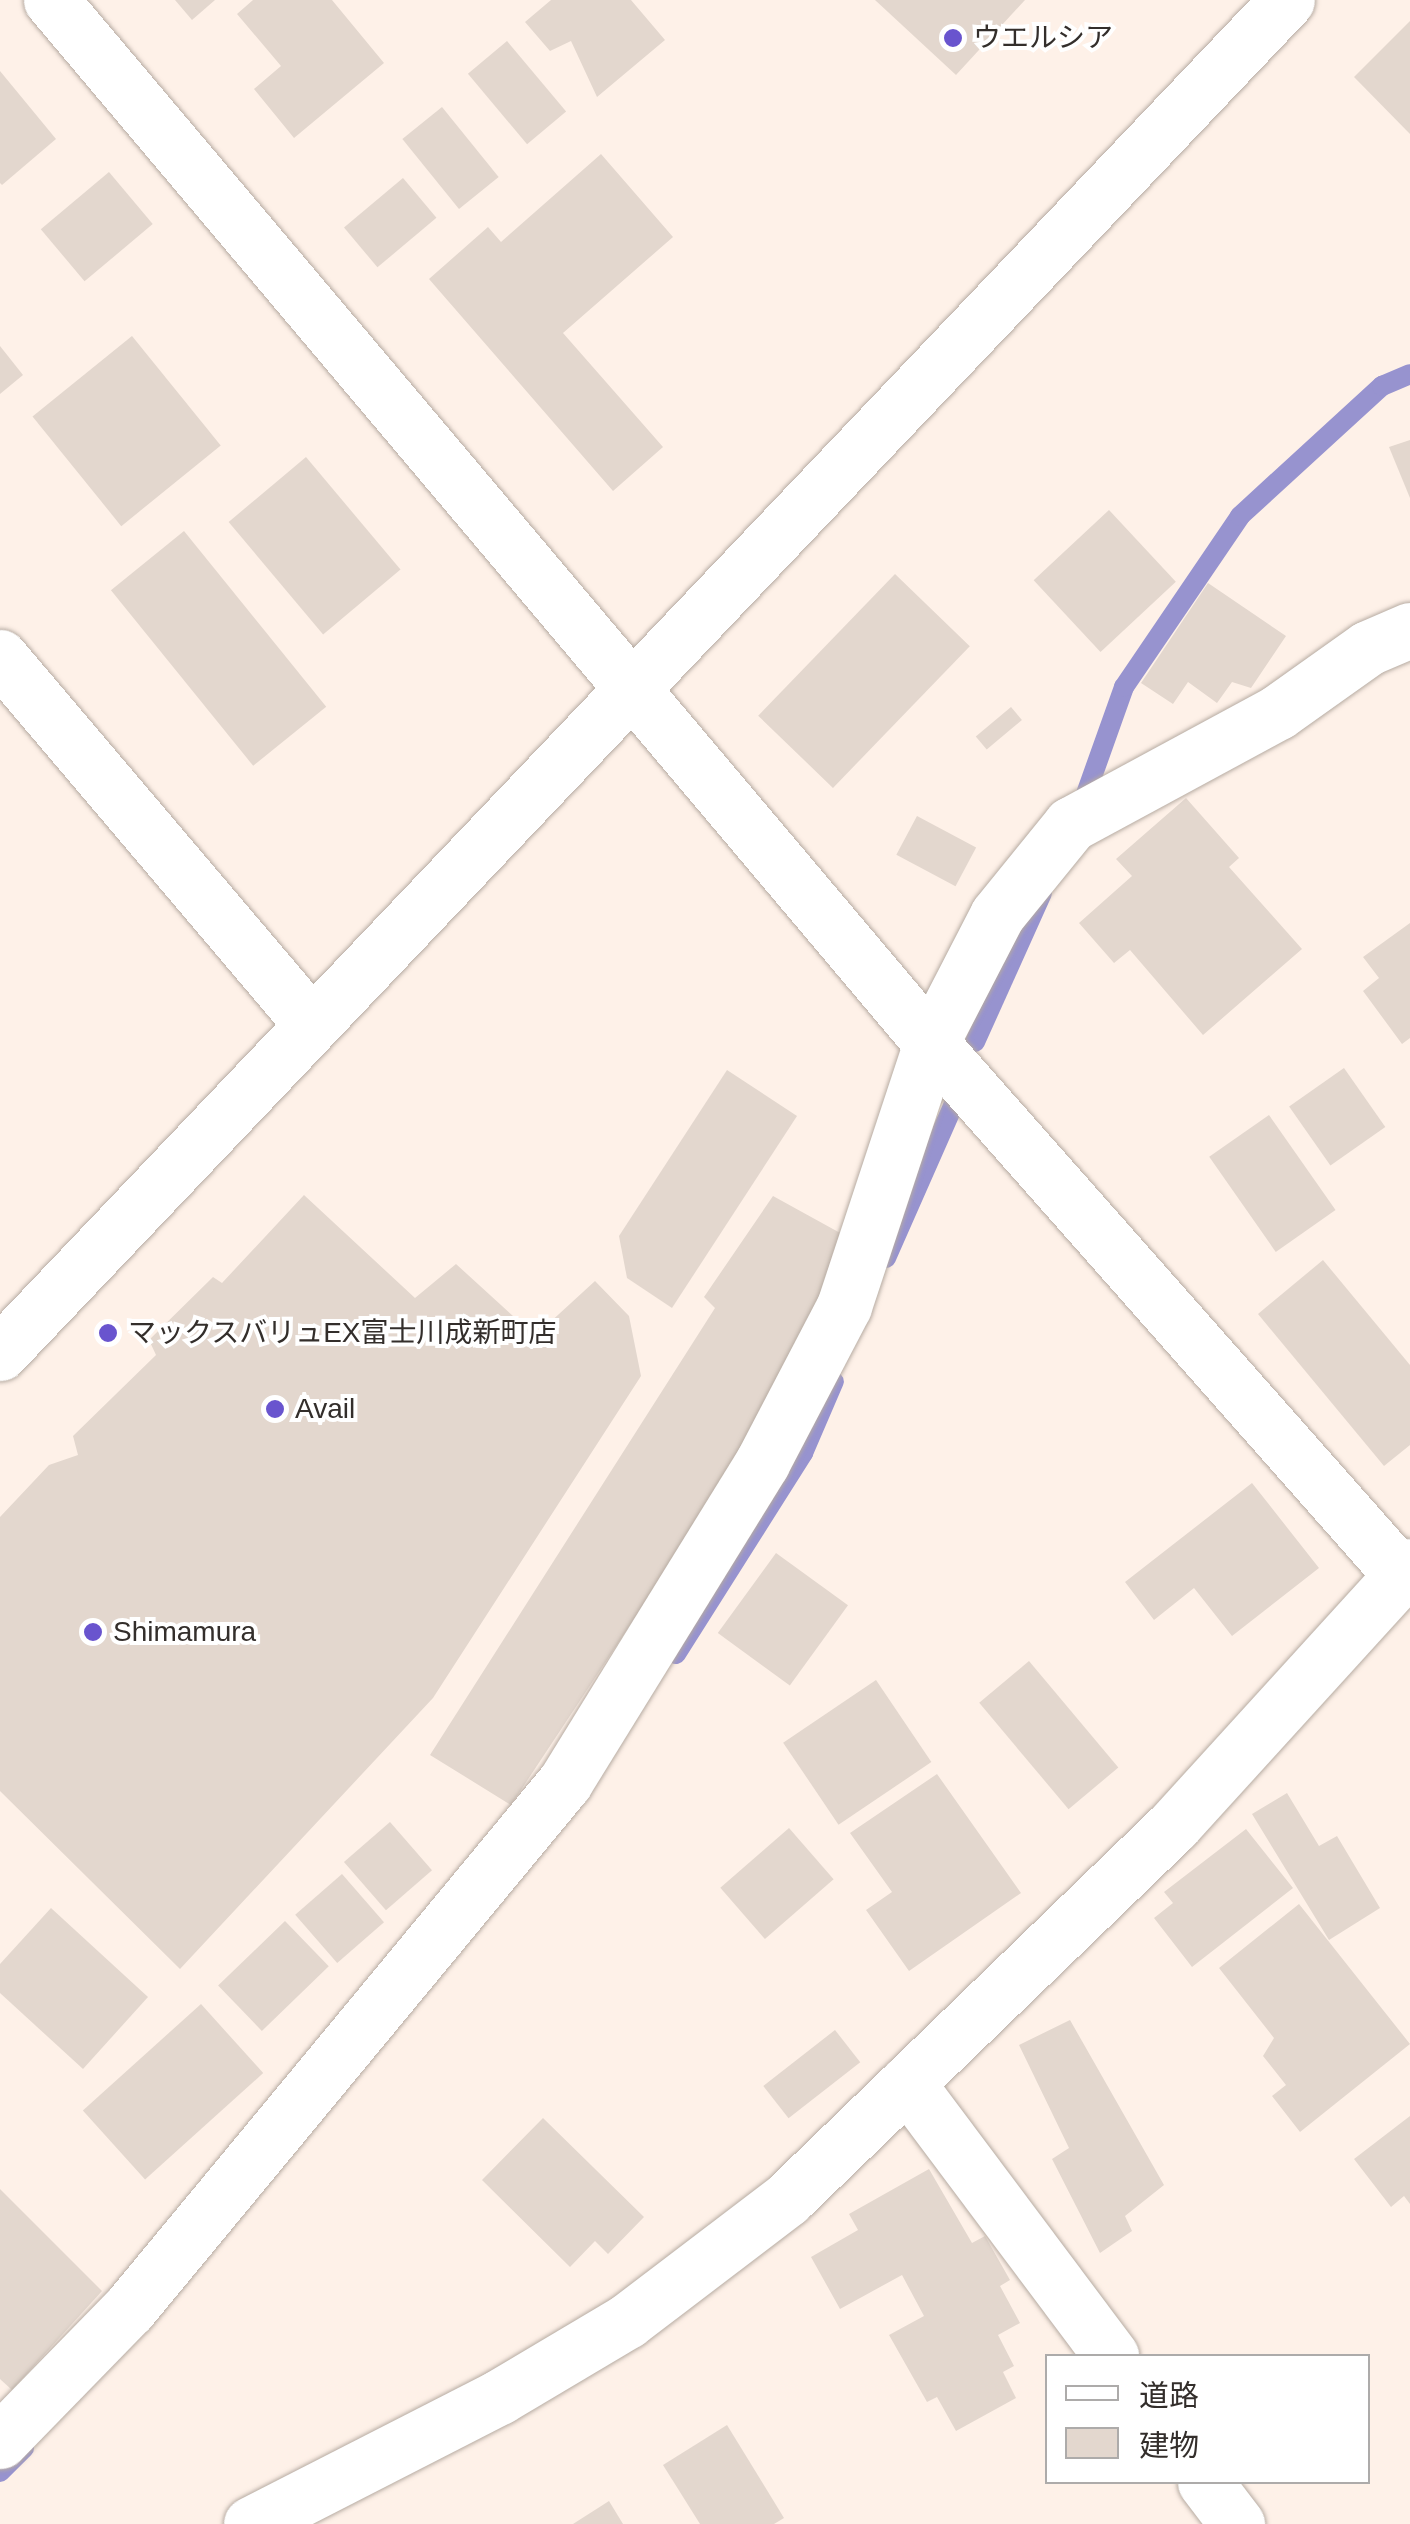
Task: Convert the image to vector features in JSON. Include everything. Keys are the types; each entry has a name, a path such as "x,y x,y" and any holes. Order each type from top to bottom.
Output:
{"street":[{"path":"51,0 632,693 932,1043 1407,1576 1174,1824 786,2200 626,2321 499,2397 251,2524"},
{"path":"0,1352 310,1022 632,693 1287,0"},
{"path":"0,2441 130,2308 565,1782 762,1463 844,1306 932,1043 997,915 1071,824 1278,712 1368,648 1410,630"},
{"path":"0,657 310,1022"},
{"path":"907,2083 1110,2354"},
{"path":"1207,2484 1237,2524"}],"building":[{"path":"175,0 215,0 192,20"},
{"path":"253,0 332,0 384,63 294,138 254,89 281,66 237,14"},
{"path":"551,0 631,0 665,40 597,97 571,41 550,51 525,22"},
{"name":"ウエルシア","path":"875,0 1025,0 956,75"},
{"path":"1410,21 1410,134 1354,77"},
{"path":"507,41 566,111 527,144 468,74"},
{"path":"0,71 56,139 2,185 0,183"},
{"path":"442,107 499,177 459,209 402,139"},
{"path":"601,154 673,237 563,333 663,447 613,491 429,279 488,227 501,242"},
{"path":"109,172 153,224 85,281 41,229"},
{"path":"403,178 436,218 377,267 344,227"},
{"path":"132,336 221,446 121,526 33,417"},
{"path":"0,346 23,375 0,394"},
{"path":"1410,440 1410,498 1389,447"},
{"path":"306,457 400,570 323,635 229,522"},
{"path":"1109,510 1176,582 1101,652 1034,580"},
{"path":"184,531 326,707 253,766 111,590"},
{"path":"895,574 970,646 833,788 758,716"},
{"path":"1208,583 1286,636 1251,688 1232,682 1217,703 1188,682 1173,704 1141,683"},
{"path":"1011,707 1022,720 987,750 976,737"},
{"path":"1186,798 1239,858 1229,867 1302,949 1203,1035 1130,950 1114,963 1079,923 1132,876 1116,859"},
{"path":"917,816 976,847 956,886 896,855"},
{"path":"1410,923 1410,1038 1402,1044 1363,991 1379,978 1363,957"},
{"path":"1344,1068 1385,1127 1330,1165 1289,1106"},
{"path":"727,1070 797,1116 672,1308 627,1278 619,1236"},
{"path":"1269,1115 1336,1210 1276,1252 1209,1157"},
{"path":"304,1195 415,1298 456,1264 535,1336 595,1281 629,1316 641,1376 433,1698 180,1969 0,1791 0,1517 49,1465 78,1455 73,1436 156,1355 149,1340 213,1277 222,1283"},
{"path":"773,1196 842,1234 788,1386 511,1805 430,1755 715,1308 704,1297"},
{"path":"1323,1260 1410,1365 1410,1445 1384,1466 1258,1314"},
{"path":"1252,1483 1319,1568 1232,1636 1194,1588 1154,1620 1125,1582"},
{"path":"776,1553 848,1605 790,1685 718,1633"},
{"path":"1029,1661 1118,1767 1069,1809 979,1703"},
{"path":"876,1680 931,1762 839,1825 783,1743"},
{"path":"937,1774 1021,1893 909,1971 866,1910 892,1892 850,1833"},
{"path":"1287,1793 1319,1846 1337,1836 1380,1908 1329,1940 1252,1814"},
{"path":"390,1822 432,1870 386,1910 344,1862"},
{"path":"789,1828 834,1879 765,1939 720,1888"},
{"path":"1246,1829 1293,1888 1192,1967 1154,1918 1173,1903 1164,1892"},
{"path":"342,1874 384,1922 337,1963 295,1915"},
{"path":"1299,1904 1410,2044 1300,2132 1272,2096 1286,2085 1263,2056 1274,2038 1219,1968"},
{"path":"51,1908 148,1997 83,2069 0,1993 0,1964"},
{"path":"285,1921 329,1966 262,2031 218,1986"},
{"path":"201,2004 263,2073 145,2180 83,2110"},
{"path":"1070,2020 1164,2185 1125,2216 1132,2231 1100,2253 1052,2159 1069,2148 1019,2045"},
{"path":"835,2030 860,2062 789,2118 763,2086"},
{"path":"1410,2116 1410,2204 1404,2196 1391,2207 1354,2159"},
{"path":"543,2118 644,2217 608,2254 595,2241 570,2267 482,2180"},
{"path":"929,2169 972,2243 985,2236 1010,2280 1000,2286 1020,2323 998,2335 1014,2366 1003,2372 1016,2398 956,2431 937,2397 927,2402 889,2335 924,2316 902,2275 840,2309 811,2257 858,2230 849,2214"},
{"path":"0,2189 102,2291 12,2390 0,2379"},
{"path":"727,2425 784,2518 774,2524 700,2524 663,2465"},
{"path":"609,2501 623,2524 573,2524"}],"waterway":[{"path":"1082,805 1124,687 1240,516 1382,386 1410,374"},
{"path":"975,1042 1042,893"},
{"path":"886,1258 954,1104"},
{"path":"676,1654 803,1453 834,1381"},
{"path":"0,2472 24,2448"}],"place":[{"name":"ウエルシア","path":"953,38"},
{"name":"マックスバリュEX富士川成新町店","path":"108,1333"},
{"name":"Avail","path":"275,1409"},
{"name":"Shimamura","path":"93,1632"}]}
